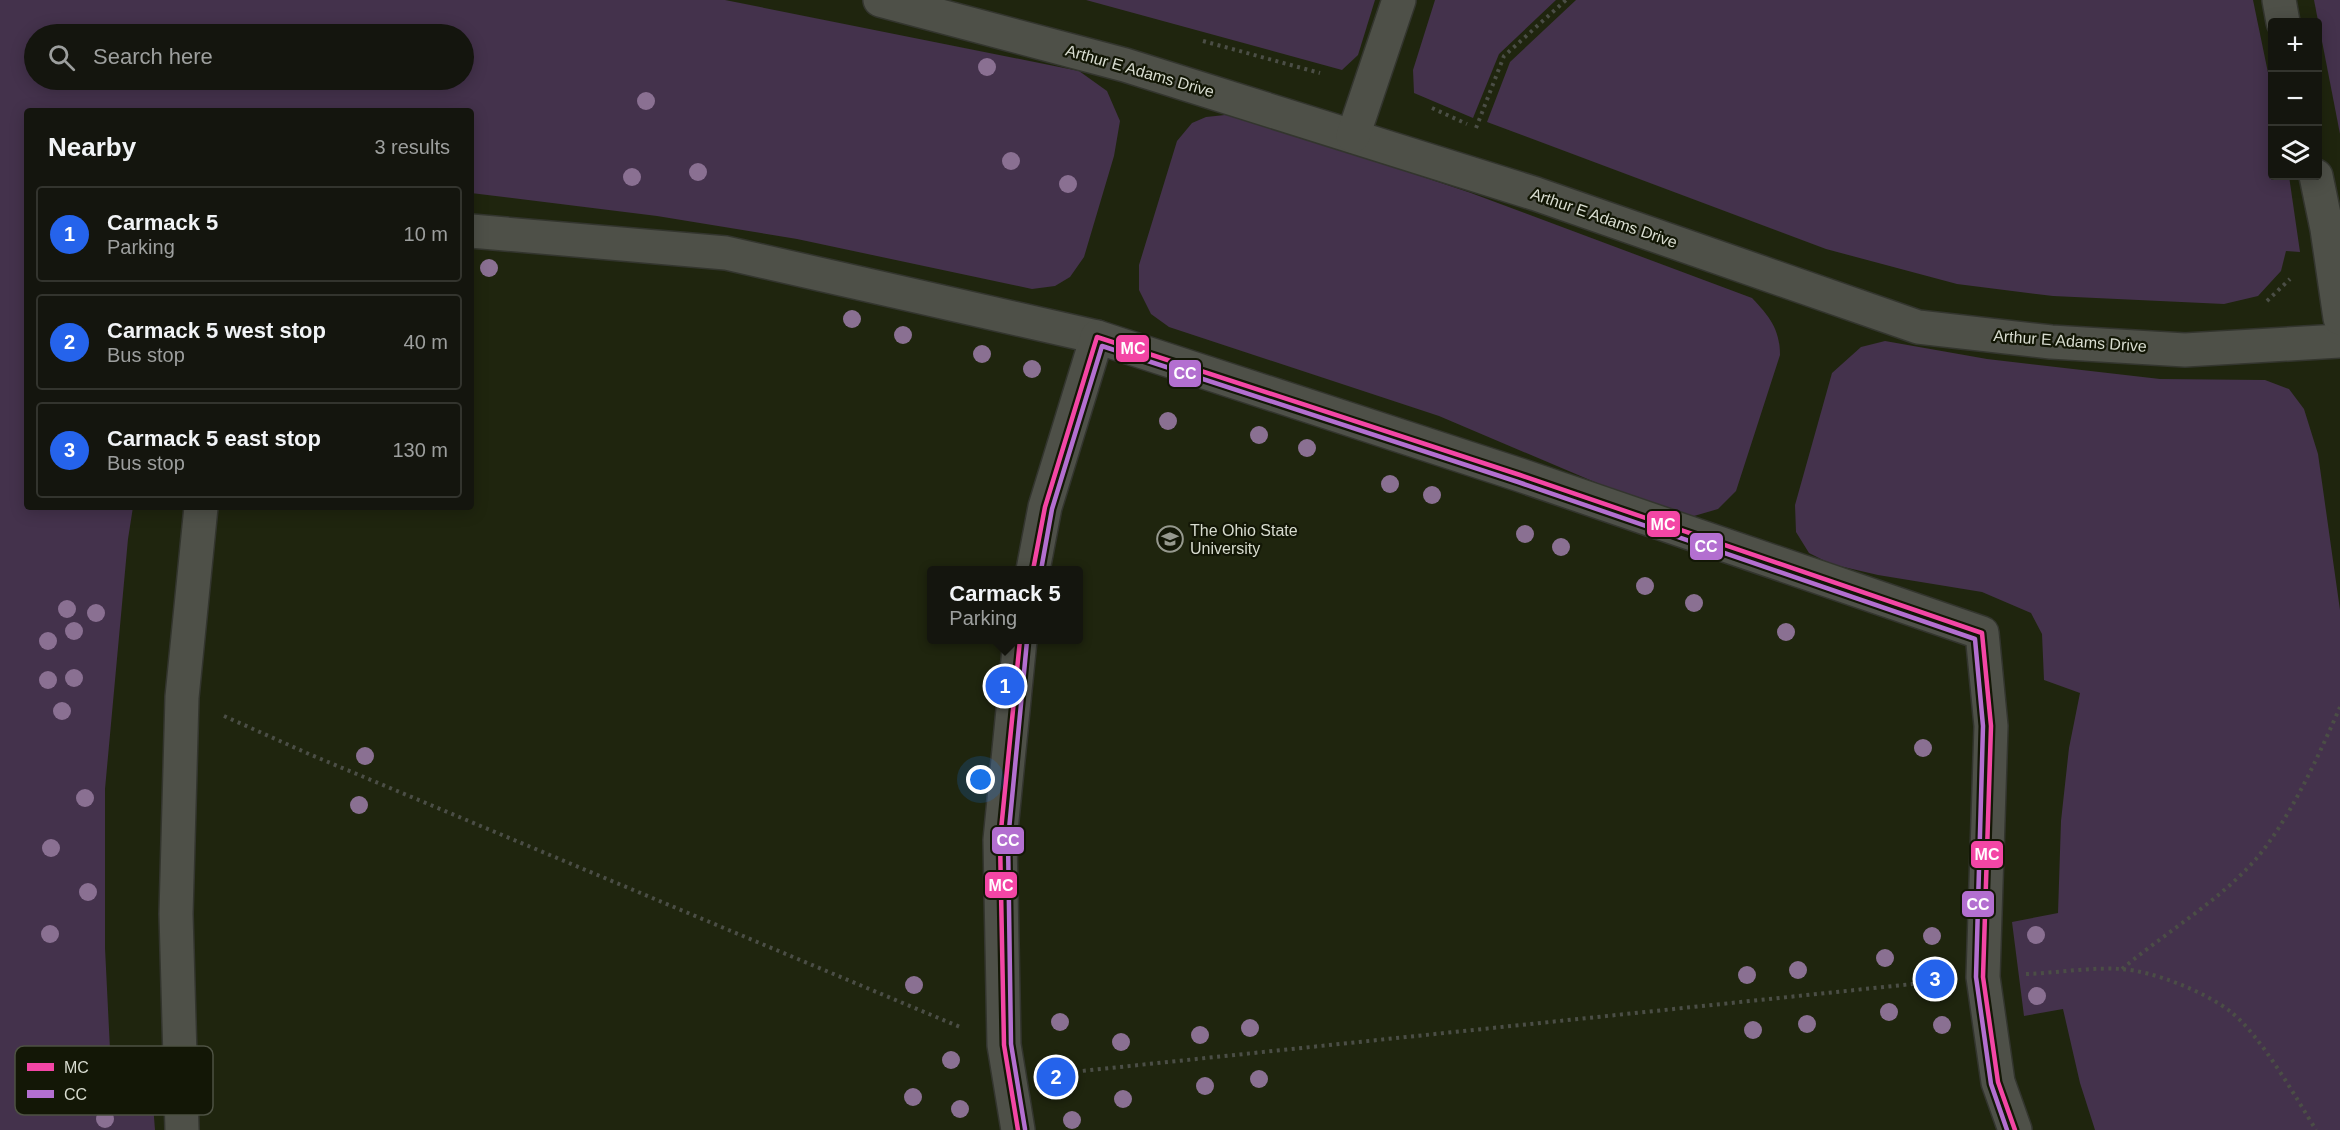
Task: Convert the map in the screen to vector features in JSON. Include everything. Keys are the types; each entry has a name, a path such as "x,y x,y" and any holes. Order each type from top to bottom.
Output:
{"street":[{"name":"Arthur E Adams Drive","path":"880,0 1125,65 1353,136 1536,194 1918,327 2051,342 2185,350 2340,341"},
{"path":"1353,136 1399,0"},
{"path":"2279,0 2282,18"},
{"path":"2317,180 2327,229 2340,318"},
{"path":"474,231 726,253 1096,337 1531,478 1982,633 1991,726 1983,977 1998,1082 2014,1130"},
{"path":"1034,566 1045,507 1096,337"},
{"path":"180,1046 176,914 182,697 201,510"},
{"path":"1018,1130 1004,1045 1000,840 1020,644"},
{"path":"182,1115 182,1130"}],"path":[{"path":"1476,128 1504,56 1566,0"},
{"path":"1432,108 1487,132"},
{"path":"2266,302 2292,277 2293,268"},
{"path":"182,697 309,754 1004,1045"},
{"path":"2121,969 2222,892 2257,858 2320,754 2340,707"},
{"path":"1008,1079 1983,977 2121,969 2159,975 2231,1012 2254,1038 2316,1130"}],"shaded area":[{"name":"The Ohio State University","path":"0,0 2340,0 2340,1130 0,1130"},
{"path":"0,0 725,0 1079,71 1107,91 1120,121 1114,156 1084,257 1070,277 1055,286 1032,289 797,239 657,216 474,193 474,108 24,108 24,510 133,510 105,789 105,948 110,1046 15,1046 15,1115 154,1115 155,1130 0,1130"},
{"path":"1086,0 1375,0 1358,55 1342,70"},
{"path":"1435,0 1556,0 1499,54 1473,118 1414,93 1413,70"},
{"path":"1576,0 2253,0 2268,73 2268,180 2290,180 2300,252 2286,251 2281,271 2258,296 2224,304 2053,296 1957,284 1826,249 1487,122 1510,62"},
{"path":"2314,0 2340,0 2340,134 2322,41 2322,18 2317,18"},
{"path":"1225,115 1244,117 1471,193 1752,298 1776,330 1780,355 1736,491 1718,509 1694,516 1670,514 1439,416 1169,327 1151,314 1139,290 1139,265 1177,141 1192,123 1206,117"},
{"path":"1885,341 1987,359 2160,379 2265,380 2289,389 2304,409 2318,454 2340,610 2340,1130 2095,1130 2080,1083 2063,1009 2024,1016 2012,922 2058,913 2061,821 2069,748 2080,693 2044,680 2042,634 2031,613 1982,592 1878,575 1831,564 1809,553 1796,532 1795,505 1832,373 1861,347"}],"transit line":[{"name":"MC","path":"1034,566 1045,507 1097,337 1520,475 1982,633 1991,726 1983,977 1998,1082 2015,1130"},
{"name":"CC","path":"1042,566 1052,509 1102,346 1518,482 1975,639 1983,726 1976,977 1991,1084 2007,1130"},
{"name":"MC","path":"1018,1130 1004,1045 1000,840 1020,644"},
{"name":"CC","path":"1025,1129 1011,1044 1008,840 1027,644"}],"place":[{"name":"The Ohio State University","path":"1170,539"},
{"name":"Carmack 5","path":"1005,686"},
{"name":"Carmack 5 east stop","path":"1935,979"},
{"name":"Carmack 5 west stop","path":"1056,1077"}]}
